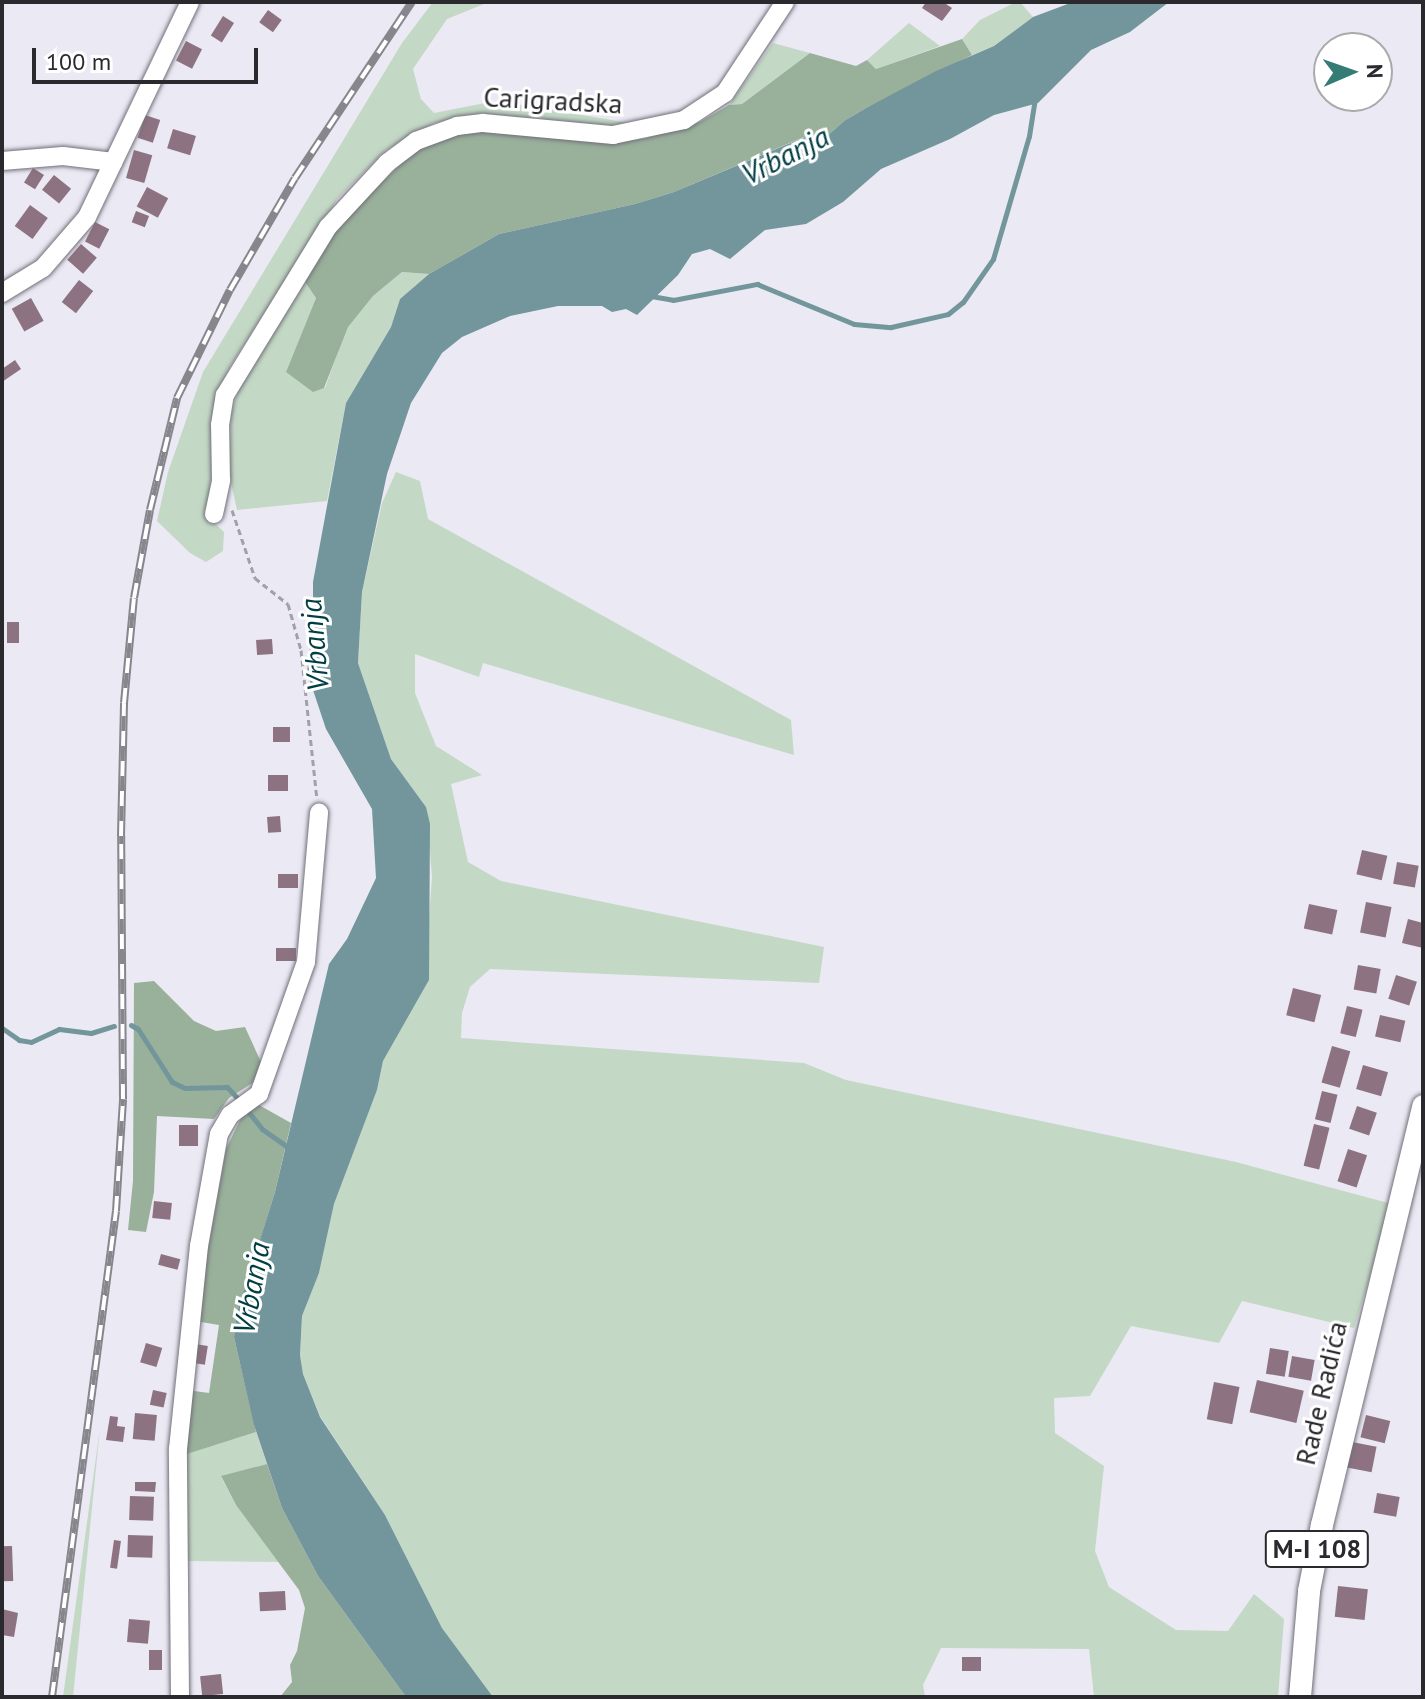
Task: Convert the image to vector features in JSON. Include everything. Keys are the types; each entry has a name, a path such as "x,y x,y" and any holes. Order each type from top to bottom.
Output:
{"main road":[{"name":"Rade Radića","path":"1300,1697 1309,1591 1322,1525 1423,1106"}],"street":[{"path":"2,293 43,268 87,217 190,2"},
{"name":"Carigradska","path":"222,511 220,425 225,395 328,227 387,163 416,141 457,126 483,123 613,135 684,120 725,93 785,2"},
{"path":"2,161 63,156 114,162"},
{"path":"180,1697 178,1449 199,1246 219,1134 265,1082 306,962 319,813"}],"path":[{"path":"222,511 255,578 288,604 301,650 319,813"}],"green space":[{"path":"433,2 489,2 447,19 413,69 421,99 434,113 485,103 517,104 635,124 620,128 492,115 434,123 386,150 338,198 230,366 218,394 208,517 224,532 223,551 206,562 190,553 157,521 168,472 203,372 402,43"},
{"path":"1020,2 1033,17 994,46 972,55 962,39 980,20"},
{"path":"909,23 940,46 876,69 867,60"},
{"path":"962,39 972,55 866,108 826,137 804,137 674,192 635,204 499,234 429,274 402,272 373,296 348,327 324,388 313,392 286,372 316,298 305,282 337,226 412,153 443,137 481,129 625,141 647,138 700,122 729,105 742,104 810,53 856,66 867,60 876,69"},
{"path":"773,43 810,53 742,104 729,105"},
{"path":"402,272 429,274 400,299 391,327 346,403 327,501 237,510 229,474 231,414 238,391 305,282 316,298 286,372 325,388 347,327 373,296"},
{"path":"396,472 420,481 428,519 791,720 794,755 483,663 479,677 415,654 415,693 436,746 482,775 451,784 468,862 501,881 824,947 819,983 490,969 470,987 462,1013 461,1038 804,1063 846,1080 1236,1162 1392,1204 1354,1328 1242,1301 1219,1343 1131,1326 1090,1396 1054,1398 1055,1433 1104,1466 1095,1551 1109,1587 1176,1630 1228,1631 1254,1594 1284,1619 1278,1697 1094,1697 1089,1649 941,1648 923,1685 925,1697 493,1697 442,1628 385,1515 320,1416 303,1374 300,1355 302,1316 319,1273 334,1204 377,1090 383,1061 429,980 427,947 432,877 426,807 391,759 358,663 362,592 382,503"},
{"path":"154,981 194,1021 216,1031 245,1027 261,1062 254,1082 229,1098 214,1119 157,1116 154,1192 146,1232 128,1230 133,1181 134,983"},
{"path":"259,1105 291,1123 275,1192 236,1317 234,1337 256,1432 184,1455 187,1390 209,1393 219,1325 195,1321 226,1149 241,1118"},
{"path":"100,1428 73,1697 63,1697"},
{"path":"256,1432 267,1464 221,1477 236,1505 279,1562 187,1561 184,1455"},
{"path":"267,1464 282,1508 318,1576 406,1697 280,1697 292,1682 290,1665 297,1651 305,1608 299,1590 236,1505 221,1476"}],"water":[{"name":"Vrbanja","path":"1073,2 1169,2 1130,32 1091,50 1038,103 994,115 950,139 881,169 843,202 806,224 765,230 730,259 710,249 692,254 678,275 637,315 626,309 612,312 602,306 558,306 510,316 462,337 442,353 411,403 387,474 362,592 358,663 391,759 426,807 430,824 429,980 383,1061 377,1090 334,1204 319,1273 302,1316 300,1355 303,1374 320,1417 385,1515 442,1628 493,1697 406,1697 318,1576 282,1508 254,1425 234,1337 236,1316 275,1192 329,964 347,939 376,878 372,809 326,729 307,672 313,623 313,582 346,403 391,327 400,299 429,274 499,234 635,204 674,192 805,137 826,137 866,108 936,71 994,46 1033,17"}],"building":[{"path":"926,2 943,2 952,8 942,21 922,8"},
{"path":"268,10 282,20 273,32 259,22"},
{"path":"223,16 234,23 222,42 211,36"},
{"path":"186,41 202,49 192,69 176,61"},
{"path":"145,115 160,120 153,143 138,138"},
{"path":"173,129 196,136 190,155 167,148"},
{"path":"134,150 152,155 144,183 126,178"},
{"path":"33,168 44,175 35,189 24,182"},
{"path":"54,175 71,189 59,204 42,190"},
{"path":"147,187 168,198 158,218 137,206"},
{"path":"30,205 48,218 33,239 15,226"},
{"path":"136,211 149,216 145,227 132,222"},
{"path":"95,222 109,229 99,249 85,242"},
{"path":"81,244 97,258 83,274 67,260"},
{"path":"79,280 93,291 76,313 62,302"},
{"path":"31,298 44,321 24,331 12,309"},
{"path":"15,360 21,369 2,382 2,369"},
{"path":"7,622 19,622 19,643 7,643"},
{"path":"272,639 273,654 257,655 256,640"},
{"path":"273,727 290,727 290,742 273,742"},
{"path":"268,775 288,775 288,791 268,791"},
{"path":"280,816 281,832 268,833 267,817"},
{"path":"1362,850 1387,856 1382,880 1356,874"},
{"path":"1397,862 1419,866 1415,887 1393,884"},
{"path":"278,874 298,874 298,888 278,888"},
{"path":"1366,902 1392,907 1386,937 1360,932"},
{"path":"1309,904 1337,910 1332,934 1304,928"},
{"path":"1408,919 1423,923 1423,948 1402,943"},
{"path":"276,948 296,948 296,961 276,961"},
{"path":"1358,965 1381,969 1376,994 1354,990"},
{"path":"1396,975 1417,982 1409,1006 1388,999"},
{"path":"1293,988 1321,995 1314,1022 1286,1015"},
{"path":"1347,1006 1363,1010 1356,1037 1340,1033"},
{"path":"1380,1015 1405,1021 1400,1042 1375,1036"},
{"path":"1332,1046 1350,1051 1340,1088 1322,1083"},
{"path":"1363,1065 1388,1072 1381,1096 1356,1089"},
{"path":"1322,1091 1338,1095 1331,1123 1315,1119"},
{"path":"1357,1106 1377,1113 1369,1136 1349,1129"},
{"path":"1314,1124 1330,1128 1319,1170 1304,1166"},
{"path":"179,1125 198,1125 198,1146 179,1146"},
{"path":"1348,1149 1367,1155 1357,1188 1337,1181"},
{"path":"154,1201 172,1203 170,1220 152,1218"},
{"path":"161,1254 180,1259 177,1270 158,1265"},
{"path":"146,1343 162,1348 156,1367 140,1362"},
{"path":"195,1344 208,1346 205,1365 192,1363"},
{"path":"1270,1348 1289,1351 1285,1377 1266,1374"},
{"path":"1292,1356 1315,1360 1311,1381 1288,1377"},
{"path":"1257,1380 1304,1391 1296,1423 1250,1412"},
{"path":"1214,1382 1240,1387 1232,1424 1207,1419"},
{"path":"153,1390 167,1393 164,1408 150,1405"},
{"path":"135,1413 157,1415 155,1441 133,1439"},
{"path":"1366,1415 1390,1421 1385,1443 1360,1437"},
{"path":"110,1416 118,1417 117,1426 125,1427 123,1442 106,1440"},
{"path":"1352,1442 1377,1447 1372,1472 1347,1468"},
{"path":"135,1482 156,1482 155,1492 135,1491"},
{"path":"1377,1493 1400,1497 1396,1517 1374,1513"},
{"path":"130,1496 154,1497 153,1521 129,1520"},
{"path":"128,1535 153,1536 152,1558 127,1557"},
{"path":"114,1540 121,1541 117,1569 110,1568"},
{"path":"2,1546 12,1546 13,1581 3,1581"},
{"path":"1338,1586 1368,1589 1365,1620 1335,1617"},
{"path":"285,1591 286,1610 260,1611 259,1592"},
{"path":"2,1609 18,1613 14,1637 2,1635"},
{"path":"129,1619 150,1621 148,1644 127,1642"},
{"path":"149,1650 162,1650 162,1670 149,1670"},
{"path":"962,1657 981,1657 981,1671 962,1671"},
{"path":"221,1674 223,1694 202,1696 200,1676"}],"waterway":[{"path":"651,296 673,300 757,284 854,324 891,327 948,314 963,302 993,259 1029,136 1035,99"},
{"path":"131,1025 138,1029 172,1082 185,1088 227,1087 240,1101"},
{"path":"2,1028 19,1040 31,1042 59,1029 91,1033 114,1026"},
{"path":"246,1109 262,1129 288,1147"}],"railway":[{"path":"52,1697 116,1211 123,1099 121,836 124,703 134,598 150,510 177,398 230,290 295,178 412,2"}]}
